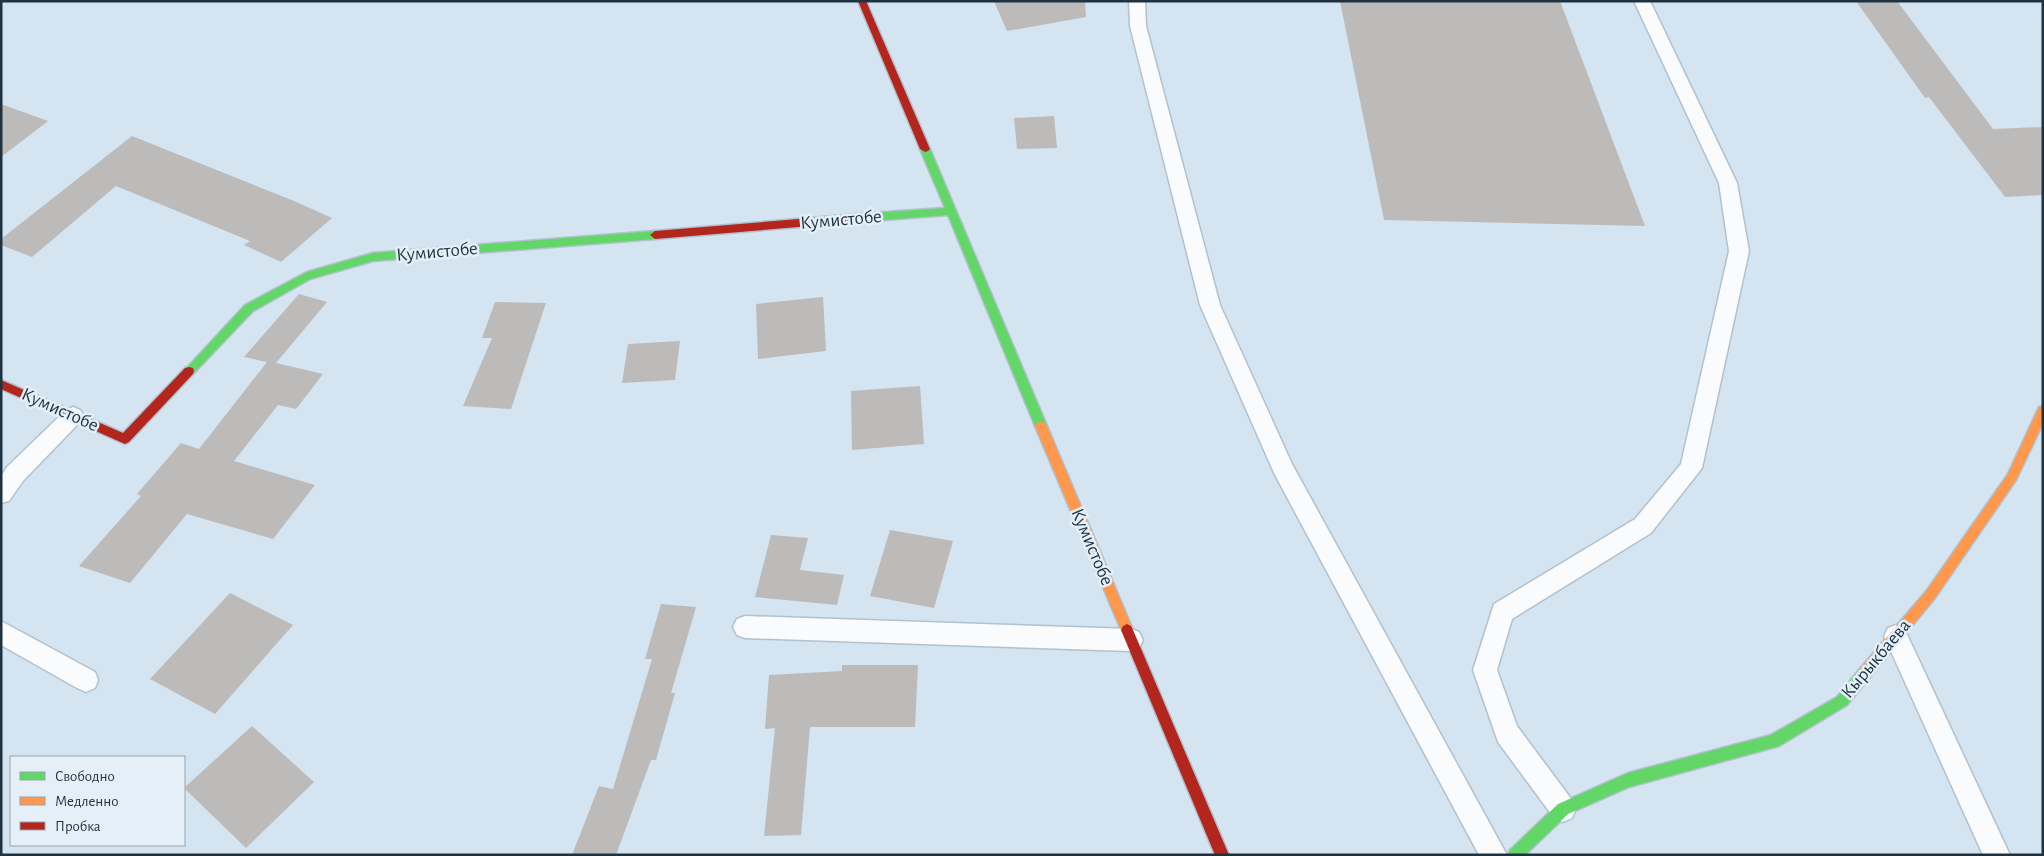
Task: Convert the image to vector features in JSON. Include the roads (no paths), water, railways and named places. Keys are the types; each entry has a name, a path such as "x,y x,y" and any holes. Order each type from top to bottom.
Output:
{"street":[{"name":"Кумистобе","path":"862,1 1221,855"},
{"name":"Кумистобе","path":"1,384 125,439 250,308 307,276 373,257 950,211"},
{"name":"Кырыкбаева","path":"1515,855 1563,809 1628,780 1774,741 1842,701 1931,594 2012,477 2043,410"}],"lane":[{"path":"1137,1 1138,26 1210,304 1283,468 1494,855"},
{"path":"1563,809 1507,734 1486,670 1502,612 1643,526 1691,468 1739,251 1728,183 1642,1"},
{"path":"1,494 15,474 73,416"},
{"path":"745,627 1131,640"},
{"path":"1,632 86,680"},
{"path":"1896,636 1997,855"}]}
